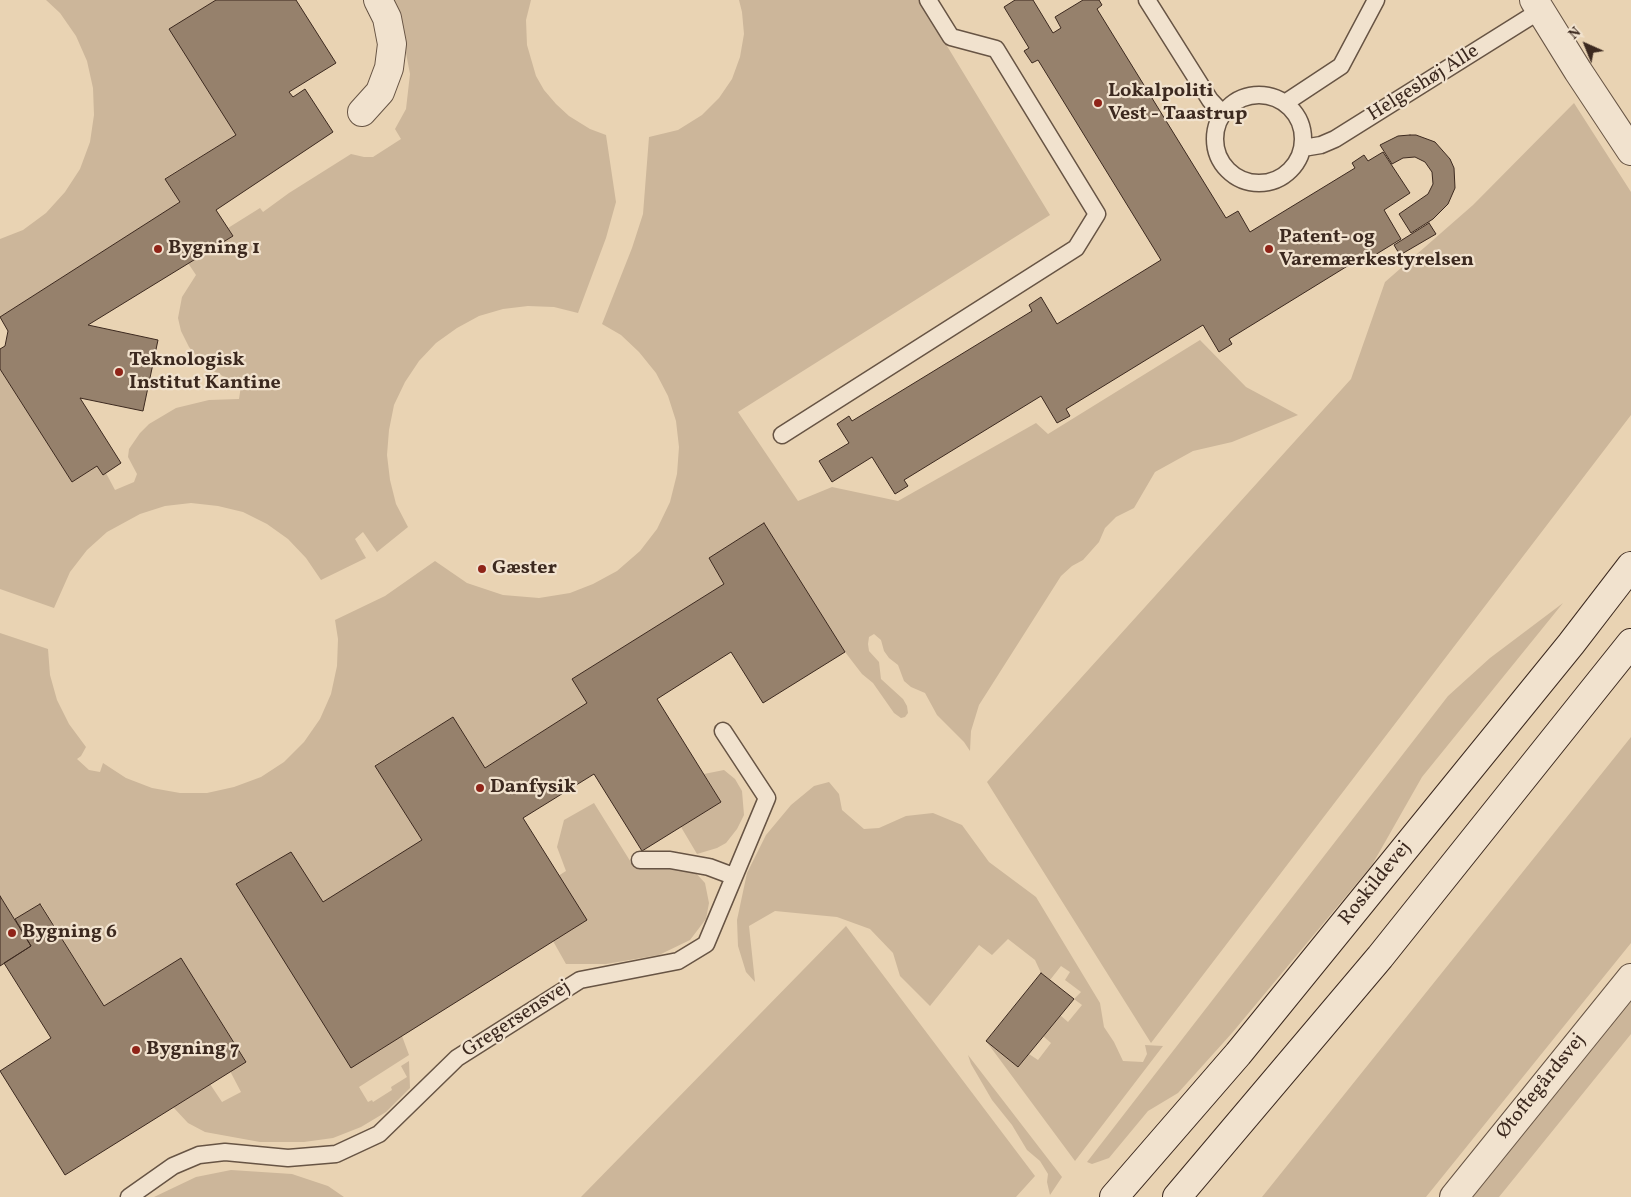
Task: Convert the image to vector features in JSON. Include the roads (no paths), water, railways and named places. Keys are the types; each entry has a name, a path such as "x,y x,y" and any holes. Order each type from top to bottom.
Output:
{"main road":[{"path":"362,112 380,92 389,68 392,44 387,18 378,0"},
{"name":"Helgeshøj Alle","path":"1538,5 1593,94 1631,150"},
{"name":"Roskildevej","path":"1114,1197 1238,1054 1571,644 1631,566"},
{"path":"1177,1197 1380,957 1631,643"},
{"name":"Øtoftegårdsvej","path":"1454,1197 1631,978"}],"lane":[{"path":"782,435 1076,248 1097,214 996,49 950,37 928,0"},
{"path":"1146,0 1210,100 1223,114"},
{"path":"1285,103 1341,66 1376,0"},
{"name":"Helgeshøj Alle","path":"1303,148 1321,145 1335,139 1538,5"},
{"path":"1256,95 1274,97 1285,103 1293,110 1302,125 1303,148 1293,168 1279,178 1268,182 1256,183 1240,179 1230,172 1222,163 1216,148 1216,130 1223,114 1235,102 1245,97 1256,95"},
{"name":"Gregersensvej","path":"130,1197 173,1166 199,1155 225,1152 288,1158 336,1154 379,1134 457,1058 580,980 678,961 706,944 767,798 723,731"},
{"path":"640,860 670,860 709,867 733,876"}],"place":[{"name":"Lokalpoliti Vest - Taastrup","path":"1098,103"},
{"name":"Bygning 1","path":"158,249"},
{"name":"Patent- og Varemærkestyrelsen","path":"1269,249"},
{"name":"Teknologisk Institut Kantine","path":"119,372"},
{"name":"Gæster","path":"482,569"},
{"name":"Danfysik","path":"480,788"},
{"name":"Bygning 6","path":"12,933"},
{"name":"Bygning 7","path":"136,1050"}]}
